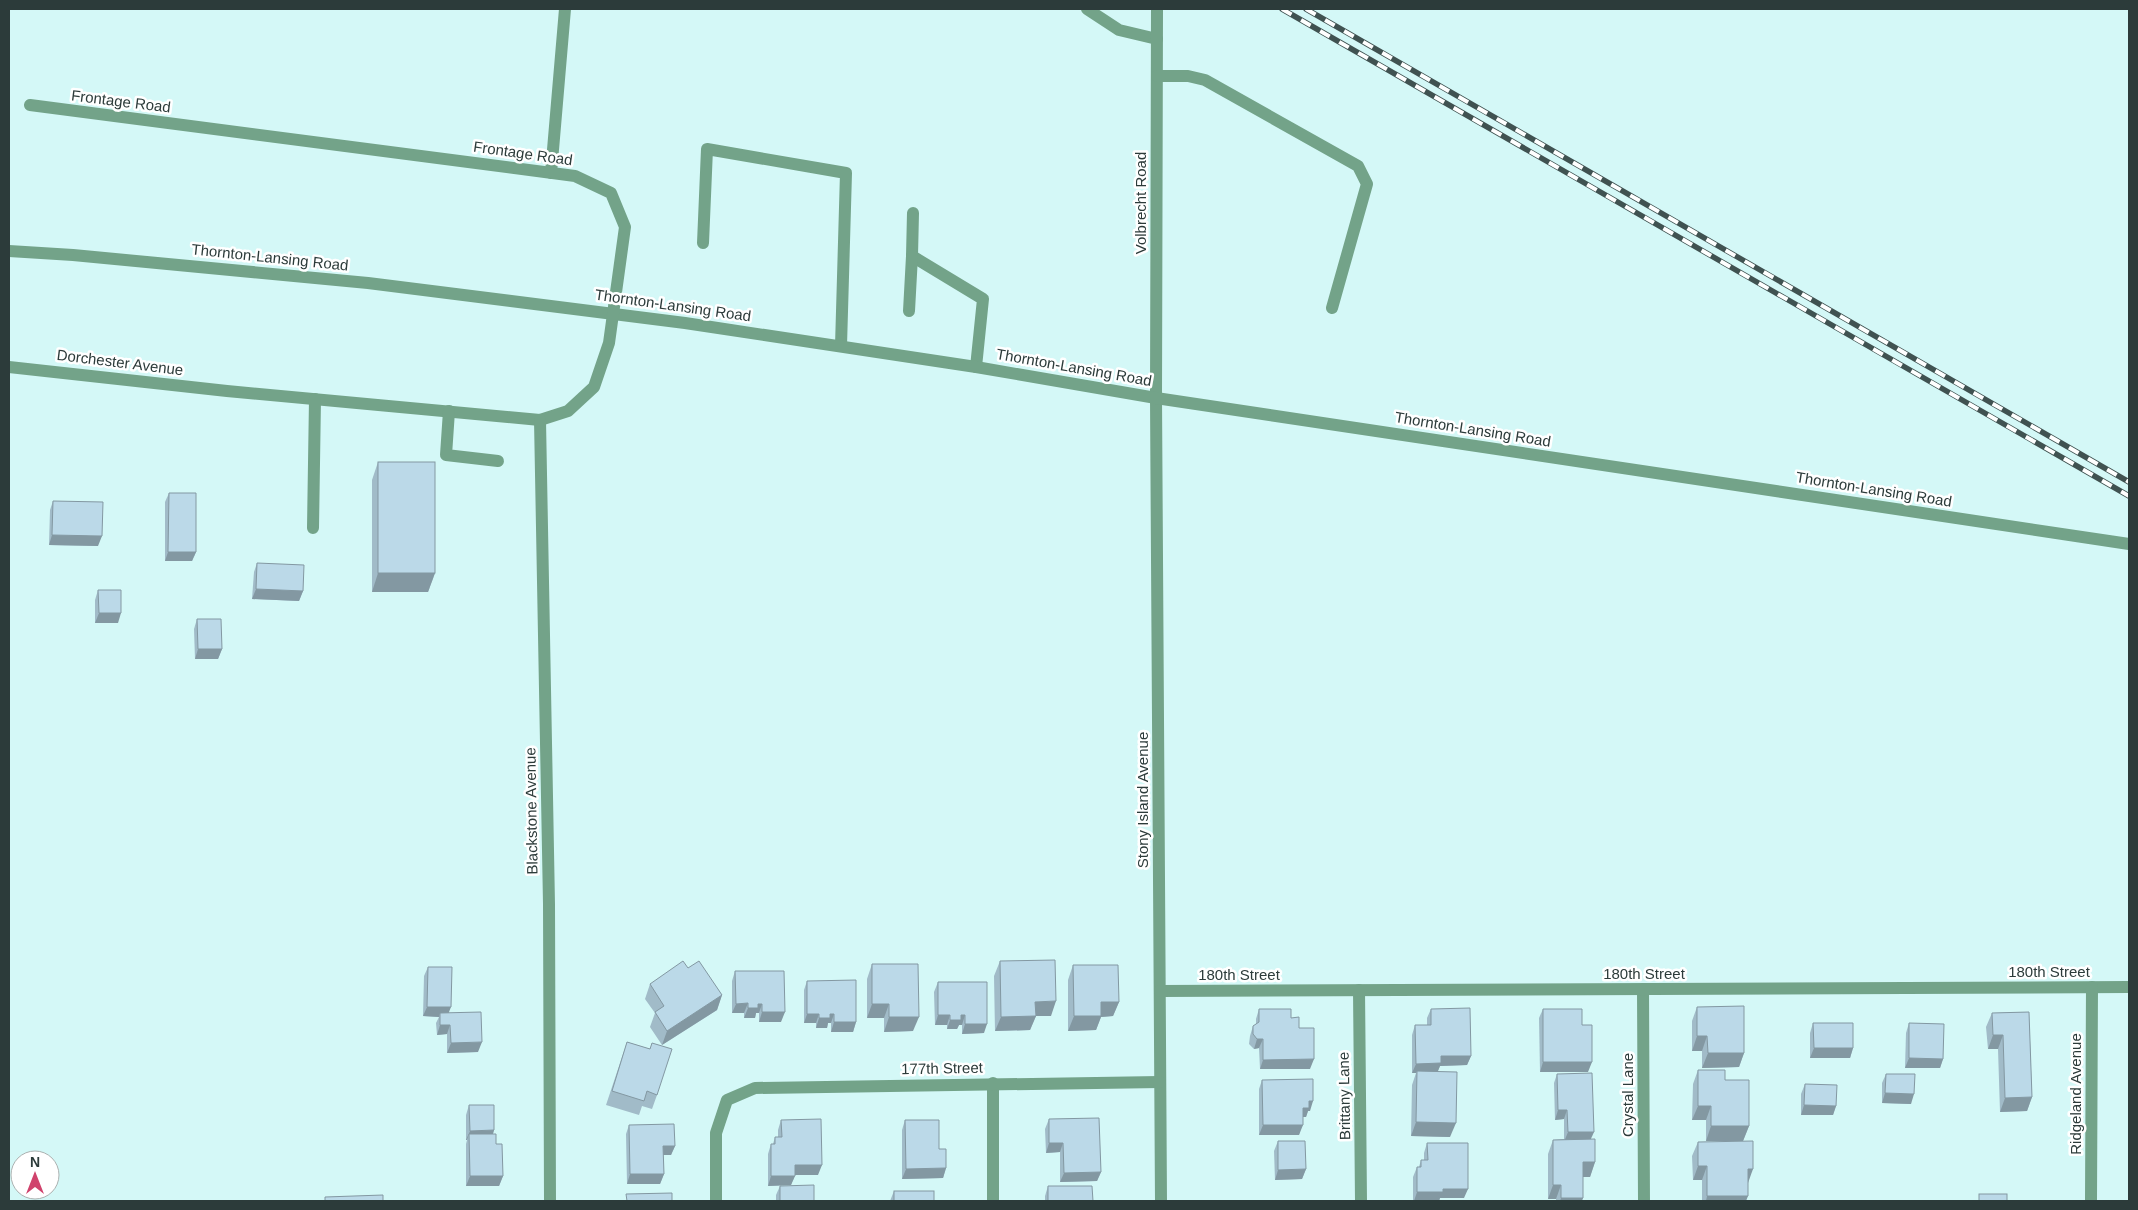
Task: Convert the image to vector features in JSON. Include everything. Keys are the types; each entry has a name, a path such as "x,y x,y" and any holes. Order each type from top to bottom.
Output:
{"street":[{"path":"551,173 565,9"},
{"path":"1087,9 1119,30 1157,39"},
{"name":"Volbrecht Road","path":"1156,398 1157,9"},
{"path":"1157,76 1188,76 1205,80 1358,166 1367,184 1332,308"},
{"name":"Frontage Road","path":"30,105 575,176 611,193 625,227 608,343 594,387 568,410 540,420 227,391"},
{"path":"703,243 708,149 846,174 841,346"},
{"path":"909,311 913,213"},
{"name":"Thornton-Lansing Road","path":"9,251 73,255 368,283 612,313 976,367 1156,398 2129,544"},
{"path":"912,256 983,299 976,367"},
{"name":"Dorchester Avenue","path":"9,367 227,391"},
{"name":"Stony Island Avenue","path":"1156,398 1161,1201"},
{"path":"313,528 315,399"},
{"path":"449,411 446,455 498,461"},
{"name":"Blackstone Avenue","path":"540,420 549,904 550,1201"},
{"name":"Ridgeland Avenue","path":"2091,1201 2092,987"},
{"name":"180th Street","path":"1160,991 2129,987"},
{"name":"Crystal Lane","path":"1643,989 1644,1201"},
{"name":"Brittany Lane","path":"1359,990 1361,1201"},
{"name":"177th Street","path":"716,1201 716,1133 727,1100 755,1088 1160,1082"},
{"path":"992,1083 993,1201"}],"building":[{"path":"378,462 435,462 435,573 378,573"},
{"path":"169,493 196,493 196,552 168,552"},
{"path":"53,501 103,502 102,536 52,535"},
{"path":"257,563 304,565 303,591 256,589"},
{"path":"98,590 121,590 121,613 99,613"},
{"path":"197,619 221,619 222,649 198,649"},
{"path":"1055,960 1056,1001 1035,1002 1036,1016 1001,1017 1000,961"},
{"path":"683,961 688,968 699,961 722,995 667,1031 655,1012 664,1006 650,984"},
{"path":"872,964 918,964 919,1017 889,1017 889,1004 872,1004"},
{"path":"1073,965 1118,965 1119,1002 1101,1002 1101,1016 1074,1016"},
{"path":"428,967 452,967 451,1007 427,1007"},
{"path":"735,971 784,971 785,1012 762,1012 762,1004 758,1004 758,1008 748,1008 748,1003 736,1004"},
{"path":"856,980 856,1022 834,1022 834,1014 830,1014 830,1018 819,1018 819,1014 807,1014 807,981"},
{"path":"938,982 987,982 987,1024 965,1024 965,1015 961,1015 961,1020 950,1020 950,1015 938,1015"},
{"path":"1744,1006 1744,1053 1708,1053 1707,1036 1697,1036 1697,1007"},
{"path":"1470,1008 1471,1056 1441,1056 1441,1063 1416,1064 1415,1025 1431,1025 1431,1009"},
{"path":"1259,1009 1291,1009 1291,1018 1299,1017 1299,1028 1314,1028 1314,1059 1263,1060 1263,1039 1257,1039 1253,1034 1253,1026 1259,1022"},
{"path":"1543,1009 1582,1009 1582,1025 1592,1025 1592,1062 1543,1062"},
{"path":"481,1012 482,1042 451,1043 450,1025 440,1025 440,1013"},
{"path":"2029,1012 2032,1097 2005,1098 2003,1035 1993,1035 1992,1013"},
{"path":"1813,1023 1853,1023 1853,1048 1814,1048"},
{"path":"1909,1023 1944,1024 1943,1059 1909,1058"},
{"path":"627,1042 650,1049 652,1043 672,1049 657,1095 647,1091 644,1101 612,1091"},
{"path":"1698,1070 1725,1070 1725,1080 1749,1080 1749,1126 1711,1126 1711,1106 1698,1106"},
{"path":"1417,1071 1457,1072 1456,1123 1416,1122"},
{"path":"1592,1073 1594,1132 1568,1132 1567,1110 1558,1110 1557,1074"},
{"path":"1886,1074 1915,1074 1914,1094 1885,1093"},
{"path":"1313,1079 1313,1101 1309,1101 1309,1108 1303,1108 1303,1125 1263,1125 1262,1080"},
{"path":"1805,1084 1837,1085 1836,1106 1804,1105"},
{"path":"469,1105 494,1105 494,1130 470,1131"},
{"path":"1099,1118 1101,1172 1064,1173 1063,1143 1049,1143 1049,1119"},
{"path":"821,1119 822,1165 795,1165 795,1176 771,1176 771,1144 775,1144 775,1137 782,1137 781,1120"},
{"path":"905,1120 939,1120 939,1149 946,1149 946,1168 906,1169"},
{"path":"674,1124 675,1146 663,1146 664,1174 630,1174 629,1125"},
{"path":"469,1134 496,1134 496,1144 502,1144 503,1176 470,1176"},
{"path":"1595,1139 1595,1162 1583,1162 1583,1198 1561,1198 1561,1185 1553,1185 1553,1140"},
{"path":"1278,1141 1305,1141 1306,1169 1278,1170"},
{"path":"1753,1141 1753,1169 1748,1169 1748,1196 1707,1196 1707,1166 1698,1166 1698,1142"},
{"path":"1427,1143 1468,1143 1468,1189 1443,1189 1443,1192 1417,1192 1417,1167 1421,1167 1421,1160 1428,1160"},
{"path":"814,1185 814,1201 780,1201 780,1186"},
{"path":"1048,1186 1092,1186 1093,1201 1048,1201"},
{"path":"894,1191 934,1191 934,1201 894,1201"},
{"path":"672,1193 672,1201 627,1201 626,1194"},
{"path":"1979,1194 2007,1194 2007,1201 1979,1201"},
{"path":"383,1195 383,1201 325,1201 325,1197"}],"railway":[{"path":"1282,9 2129,496"},
{"path":"1306,9 2129,482"}]}
